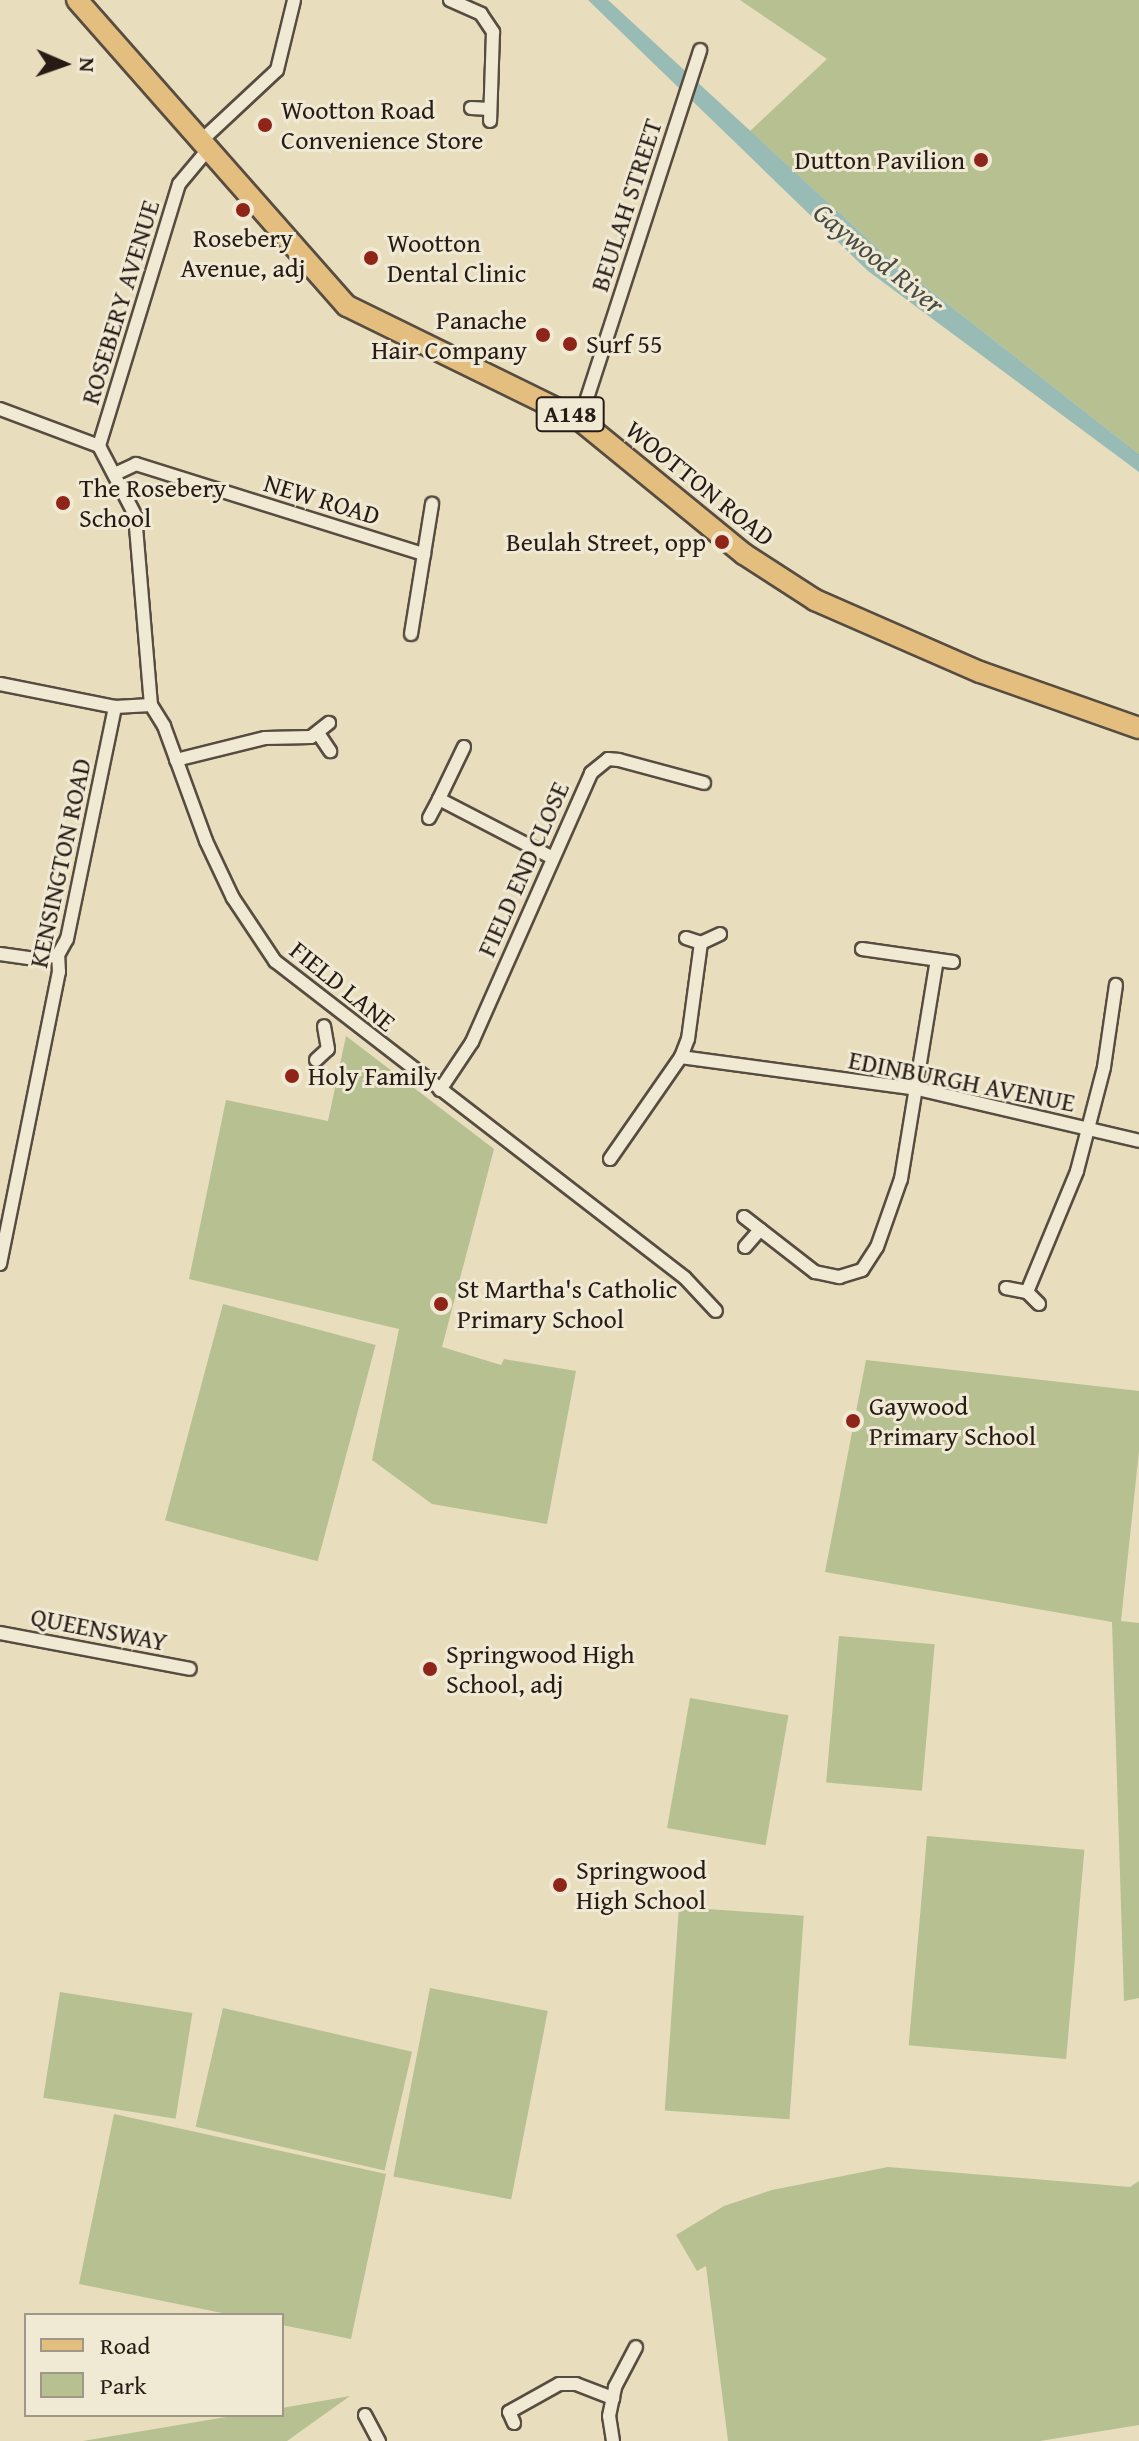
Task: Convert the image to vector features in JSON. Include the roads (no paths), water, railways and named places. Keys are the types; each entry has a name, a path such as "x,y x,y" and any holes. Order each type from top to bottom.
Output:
{"main road":[{"name":"WOOTTON ROAD","path":"77,0 207,143 347,306 580,420 744,554 815,600 1034,693 1139,728"}],"street":[{"name":"ROSEBERY AVENUE","path":"117,473 99,446 179,184 207,143 274,76 283,56 294,0"},
{"path":"450,0 481,14 493,32 490,115 471,108"},
{"name":"BEULAH STREET","path":"580,420 698,55"},
{"path":"0,409 99,446"},
{"name":"NEW ROAD","path":"117,473 136,464 424,554"},
{"name":"FIELD LANE","path":"117,473 135,515 151,705 176,760 206,841 262,946 307,989 674,1269 716,1311"},
{"path":"411,634 432,504"},
{"path":"0,684 115,707 151,705"},
{"name":"KENSINGTON ROAD","path":"0,1264 59,972 58,955 67,939 115,707"},
{"path":"176,760 265,738 324,728 330,751"},
{"path":"429,818 464,747"},
{"name":"FIELD END CLOSE","path":"440,1090 472,1042 591,773 608,759 704,783"},
{"path":"439,799 553,858"},
{"path":"686,938 701,943 720,934"},
{"path":"610,1159 681,1057 688,1039 701,943"},
{"path":"862,949 953,962"},
{"path":"0,954 34,959 58,955"},
{"path":"744,1217 815,1272 839,1277 862,1270 877,1247 901,1179 937,960"},
{"path":"1027,1292 1068,1200 1104,1067 1116,985"},
{"path":"316,1060 328,1049 324,1026"},
{"name":"EDINBURGH AVENUE","path":"681,1057 918,1089 1139,1141"},
{"path":"745,1247 760,1230"},
{"path":"1006,1288 1027,1292 1039,1304"},
{"name":"QUEENSWAY","path":"0,1633 190,1669"},
{"path":"613,2441 613,2398 636,2347"},
{"path":"514,2423 509,2412 559,2384 576,2384 613,2398"},
{"path":"365,2415 376,2440"}],"water":[{"name":"Gaywood River","path":"588,0 608,0 884,254 1139,454 1139,472 868,271"}],"place":[{"name":"Wootton Road Convenience Store","path":"265,125"},
{"name":"Dutton Pavilion","path":"981,160"},
{"name":"Rosebery Avenue, adj","path":"243,210"},
{"name":"Wootton Dental Clinic","path":"371,258"},
{"name":"Panache Hair Company","path":"543,335"},
{"name":"Surf 55","path":"570,344"},
{"name":"The Rosebery School","path":"63,503"},
{"name":"Beulah Street, opp","path":"722,542"},
{"name":"Holy Family","path":"292,1076"},
{"name":"St Martha's Catholic Primary School","path":"441,1304"},
{"name":"Gaywood Primary School","path":"853,1421"},
{"name":"Springwood High School, adj","path":"430,1669"},
{"name":"Springwood High School","path":"560,1885"}]}
